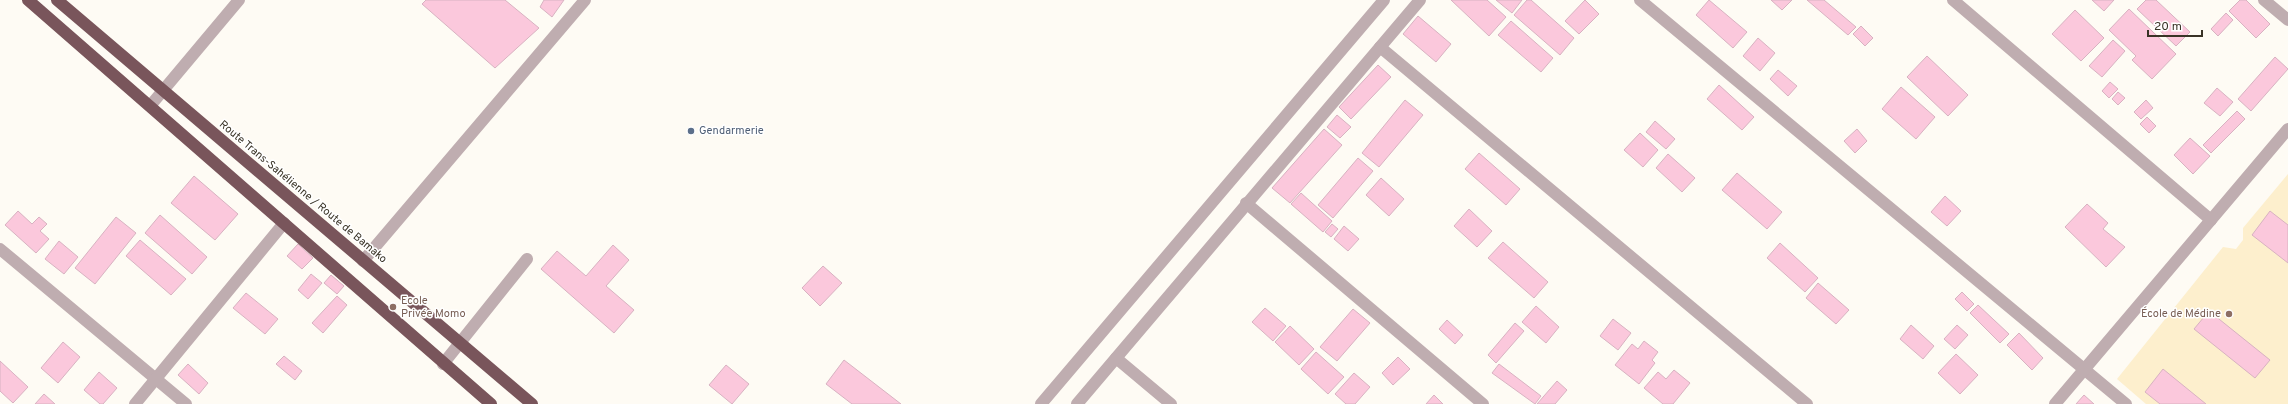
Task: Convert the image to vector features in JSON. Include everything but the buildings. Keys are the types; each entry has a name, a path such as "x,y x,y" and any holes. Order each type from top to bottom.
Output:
{"highway":[{"path":"28,0 284,222 443,364 491,404"},
{"name":"Route Trans-Sahélienne / Route de Bamako","path":"57,0 161,90 299,204 362,261 461,342 532,404"}],"street":[{"path":"150,106 161,90 239,0"},
{"path":"362,261 585,0"},
{"path":"1041,404 1384,0"},
{"path":"1077,404 1246,203 1420,0"},
{"path":"1640,0 2126,404"},
{"path":"1953,0 2211,220"},
{"path":"2264,0 2288,20"},
{"path":"1380,47 1807,404"},
{"path":"2055,404 2288,129"},
{"path":"1246,203 1483,404"},
{"path":"135,404 284,222"},
{"path":"0,249 186,404"},
{"path":"443,364 527,259"},
{"path":"1116,358 1171,404"}],"shaded area":[{"name":"École de Médine","path":"2288,174 2288,404 2146,404 2117,379 2223,247 2236,249 2243,240 2243,228"}],"place":[{"name":"Gendarmerie","path":"691,131"},
{"name":"Ecole Privée Momo","path":"393,307"},
{"name":"École de Médine","path":"2229,314"}]}
